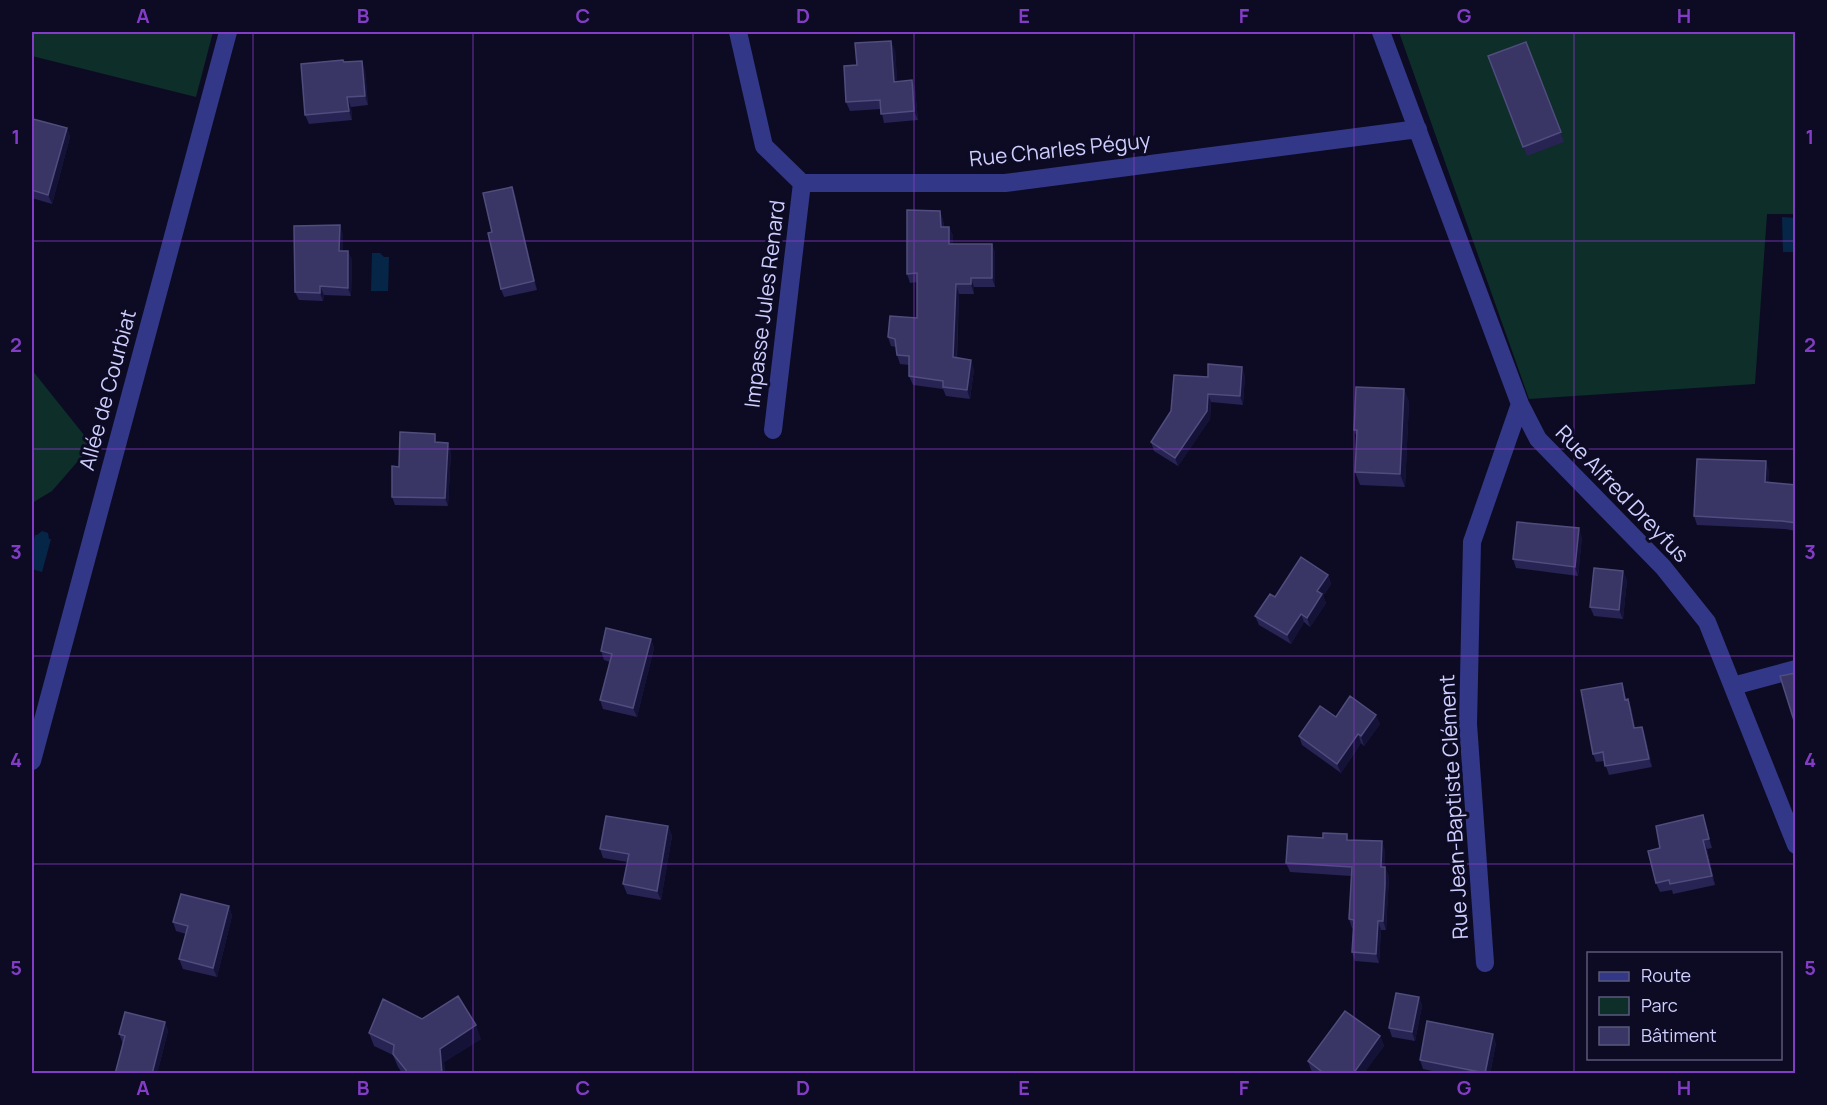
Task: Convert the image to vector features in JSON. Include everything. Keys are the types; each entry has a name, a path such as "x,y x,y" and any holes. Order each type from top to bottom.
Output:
{"street":[{"name":"Allée de Courbiat","path":"32,761 228,32"},
{"path":"738,32 764,146 802,183"},
{"name":"Rue Alfred Dreyfus","path":"1381,32 1520,404 1538,439 1663,567 1707,621 1796,845"},
{"name":"Rue Charles Péguy","path":"802,183 1005,183 1418,129"},
{"name":"Impasse Jules Renard","path":"773,430 802,183"},
{"name":"Rue Jean-Baptiste Clément","path":"1485,963 1468,724 1472,542 1520,404"},
{"path":"1733,686 1796,669"}],"green space":[{"path":"32,32 213,32 196,97 32,56"},
{"path":"1399,32 1795,32 1795,214 1767,214 1755,384 1529,399"},
{"path":"32,370 92,445 52,491 32,503"}],"water":[{"path":"1782,217 1795,218 1795,252 1783,252"},
{"path":"372,253 380,253 384,257 389,257 388,291 371,291"},
{"path":"42,531 48,533 51,539 42,572 32,569 32,547 35,535"}],"building":[{"path":"891,41 894,82 912,80 914,111 881,114 880,100 846,102 844,66 857,65 855,43"},
{"path":"1526,42 1561,132 1523,147 1488,56"},
{"path":"343,60 344,62 362,61 365,96 347,97 349,111 305,115 301,64"},
{"path":"33,119 67,128 48,195 32,190"},
{"path":"512,187 534,281 501,289 488,233 492,232 483,193"},
{"path":"907,210 940,211 941,227 949,227 949,244 992,244 992,278 971,278 971,284 956,284 953,357 971,360 967,390 943,387 943,381 909,376 909,356 897,355 895,339 888,337 890,316 917,318 917,273 907,274"},
{"path":"340,225 339,251 348,251 348,288 320,286 320,293 295,292 294,226"},
{"path":"1208,364 1242,367 1240,396 1208,394 1207,411 1175,458 1151,442 1171,411 1174,375 1208,377"},
{"path":"1356,387 1404,389 1400,474 1355,472"},
{"path":"400,432 435,434 435,442 448,443 445,498 392,497 392,466 399,467"},
{"path":"1697,459 1766,461 1765,482 1796,485 1796,523 1694,516"},
{"path":"1517,522 1579,528 1575,567 1513,559"},
{"path":"1301,557 1328,575 1317,591 1322,594 1307,618 1301,614 1287,635 1255,616 1270,594 1275,597"},
{"path":"1594,568 1623,571 1619,610 1590,607"},
{"path":"606,628 651,639 633,708 600,700 612,654 601,651"},
{"path":"1796,673 1796,727 1780,676"},
{"path":"1622,683 1634,728 1642,727 1649,759 1605,766 1603,752 1593,754 1581,690"},
{"path":"1350,696 1376,715 1361,736 1358,734 1337,764 1299,736 1320,706 1336,717"},
{"path":"1703,815 1709,839 1703,840 1712,876 1670,884 1669,880 1656,883 1648,851 1660,848 1656,826"},
{"path":"606,816 668,826 657,891 623,884 629,854 600,849"},
{"path":"1323,833 1347,834 1347,840 1382,841 1381,867 1385,867 1385,885 1383,921 1378,921 1376,954 1352,952 1354,920 1349,919 1352,867 1286,863 1288,836 1323,838"},
{"path":"181,894 229,906 213,968 179,959 188,926 173,922"},
{"path":"1396,993 1419,997 1412,1032 1389,1028"},
{"path":"458,996 476,1025 440,1049 442,1074 407,1074 393,1054 394,1045 369,1033 383,999 422,1019"},
{"path":"1345,1011 1380,1036 1353,1074 1325,1074 1308,1061"},
{"path":"125,1012 165,1022 152,1074 115,1074 125,1036 119,1034"},
{"path":"1427,1021 1493,1034 1485,1073 1420,1060"}]}
